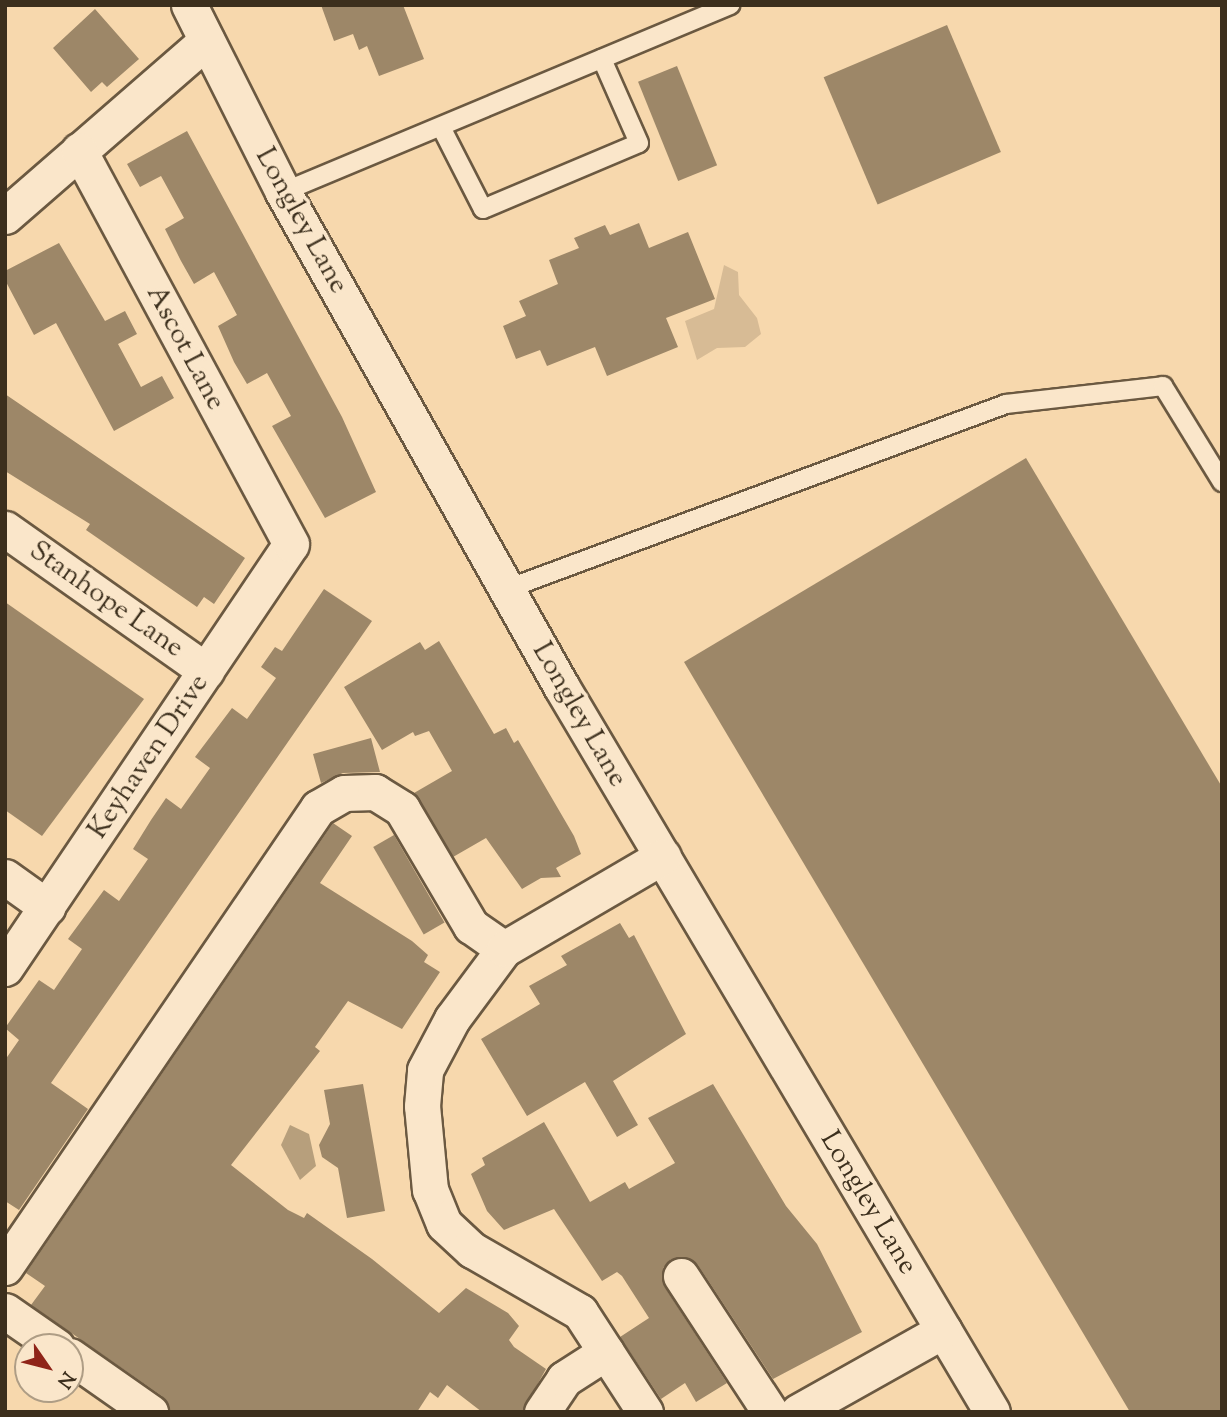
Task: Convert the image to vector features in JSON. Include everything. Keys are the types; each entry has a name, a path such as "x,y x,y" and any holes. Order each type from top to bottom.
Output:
{"street":[{"name":"Longley Lane","path":"189,5 283,191 507,590 992,1412"},
{"path":"5,216 206,41"},
{"name":"Ascot Lane","path":"79,151 291,544"},
{"name":"Stanhope Lane","path":"5,529 206,671"},
{"name":"Keyhaven Drive","path":"5,968 291,544"},
{"path":"5,1267 318,808 344,793 375,792 402,809 471,926 504,949"},
{"path":"645,1412 580,1312 472,1250 444,1224 430,1190 422,1106 425,1070 452,1019 504,949 663,856"},
{"path":"5,877 47,907"},
{"path":"681,1276 770,1412"},
{"path":"5,1311 37,1333"},
{"path":"799,1412 944,1330"},
{"path":"542,1412 564,1379 606,1352"},
{"path":"84,1366 150,1412"}],"lane":[{"path":"283,191 731,5"},
{"path":"441,127 482,209 639,143 602,60"},
{"path":"507,590 1006,404 1163,386 1222,482"}],"shaded area":[{"path":"724,265 738,272 739,295 757,318 761,334 745,347 717,348 697,360 685,321 714,309"},
{"path":"290,1125 309,1134 316,1166 300,1180 281,1145"}],"building":[{"path":"321,5 403,5 424,59 379,76 367,46 359,50 353,34 334,41"},
{"path":"95,9 139,59 107,87 102,82 91,92 53,48"},
{"path":"947,25 1001,152 878,204 824,77"},
{"path":"677,66 717,165 678,181 638,82"},
{"path":"187,131 342,417 376,492 325,518 272,426 291,416 267,373 247,384 234,362 218,326 237,315 214,272 194,284 165,229 184,218 161,176 140,187 127,164"},
{"path":"639,223 649,248 688,232 715,299 666,318 678,347 607,376 595,347 547,366 540,350 516,359 503,326 526,316 519,301 558,284 549,260 579,248 574,238 605,225 610,235"},
{"path":"59,243 105,321 125,311 137,334 118,344 141,387 162,376 174,398 114,431 56,323 34,335 5,280 5,271"},
{"path":"5,394 245,558 214,604 204,597 197,607 86,530 90,524 5,471"},
{"path":"1026,458 1222,787 1222,1412 1130,1412 684,662"},
{"path":"324,589 372,621 51,1083 88,1109 19,1210 5,1201 5,1060 19,1040 5,1028 39,980 54,990 82,949 68,939 104,890 119,901 148,859 133,849 151,820 166,798 181,809 210,768 195,757 232,708 247,719 276,678 261,667 275,647 282,651"},
{"path":"5,602 144,699 42,836 5,810"},
{"path":"439,641 494,734 506,728 514,743 518,740 574,836 581,854 556,868 561,877 541,878 522,889 486,838 453,857 414,793 452,771 429,731 415,736 413,732 382,750 344,687 420,642 425,650"},
{"path":"371,738 380,772 343,773 321,783 313,754"},
{"path":"333,823 352,836 320,883 412,941 428,955 424,962 440,972 402,1029 348,1001 315,1047 320,1051 231,1165 288,1210 304,1218 307,1213 372,1259 439,1313 466,1288 508,1313 519,1326 509,1340 514,1347 546,1369 522,1412 482,1412 447,1385 438,1398 430,1392 417,1412 170,1412 162,1396 84,1342 84,1333 71,1333 31,1305 45,1286 26,1273"},
{"path":"394,835 445,922 424,934 373,847"},
{"path":"620,923 629,938 634,935 686,1034 613,1081 638,1125 617,1137 585,1082 527,1116 481,1039 540,1004 529,986 567,965 561,956"},
{"path":"363,1084 385,1211 347,1218 338,1168 322,1157 319,1145 330,1124 324,1090"},
{"path":"713,1084 786,1206 817,1244 862,1332 773,1379 698,1265 689,1258 671,1259 663,1268 664,1286 727,1383 696,1402 685,1383 661,1399 620,1337 649,1318 622,1276 617,1272 602,1281 554,1209 504,1230 487,1211 471,1174 485,1165 482,1158 544,1122 590,1202 625,1182 629,1189 675,1163 648,1118"}]}
